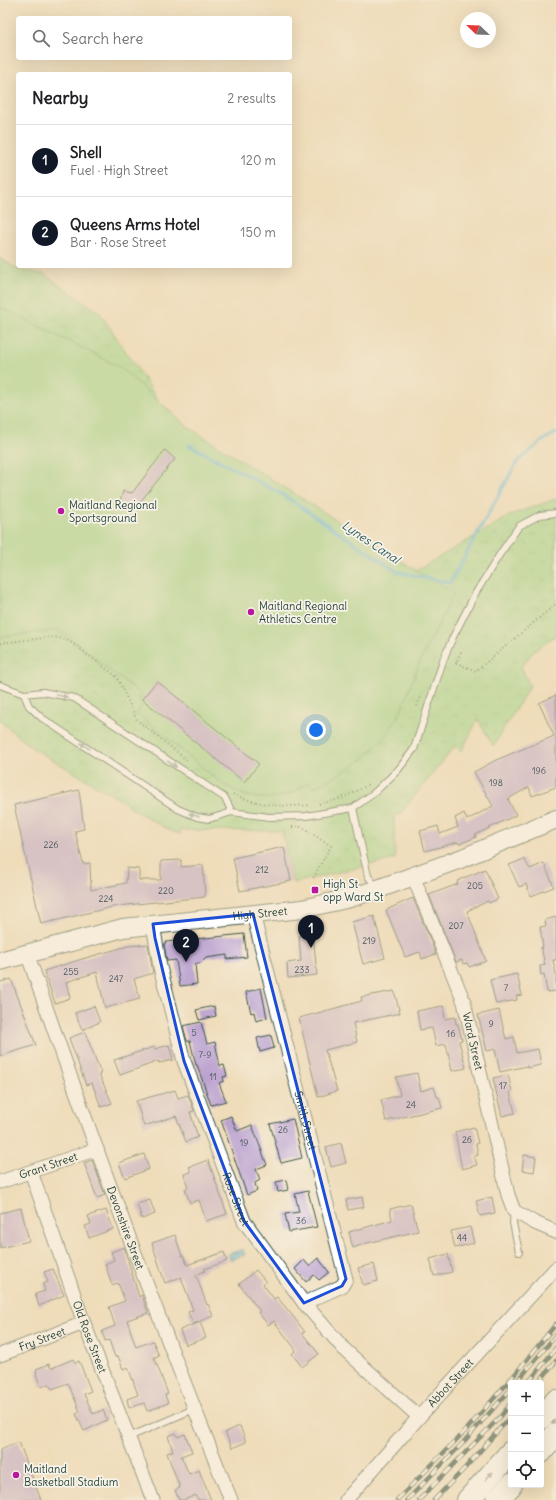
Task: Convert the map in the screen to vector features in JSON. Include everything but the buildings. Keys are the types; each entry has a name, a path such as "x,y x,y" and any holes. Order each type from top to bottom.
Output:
{"highway":[{"path":"543,1416 556,1401"},
{"path":"544,1448 556,1434"},
{"path":"468,1500 508,1455"},
{"path":"497,1500 508,1488"}],"main road":[{"name":"High Street","path":"0,961 123,928 316,906 350,898 414,876 556,819"}],"street":[{"name":"Ward Street","path":"414,876 464,1002 508,1195 514,1211"},
{"name":"Smith Street","path":"253,914 346,1279 342,1286 304,1303"},
{"name":"Rose Street","path":"153,924 160,967 184,1061 244,1221 304,1303 350,1355 419,1417"},
{"name":"Devonshire Street","path":"27,953 97,1149 194,1409 231,1500"},
{"name":"Grant Street","path":"0,1182 97,1149"},
{"name":"Old Rose Street","path":"31,1172 84,1322 153,1500"},
{"path":"514,1211 556,1232"},
{"name":"Abbot Street","path":"346,1500 419,1417 556,1268"},
{"name":"Fry Street","path":"0,1355 84,1322"}],"lane":[{"path":"24,694 29,706 42,718 178,808 197,817 209,819 232,812 269,817 292,817 354,808 374,793 398,770 414,749 453,637 475,594 518,526 540,515 556,513"},
{"path":"0,685 24,694 43,692 74,698 225,798 232,812"},
{"path":"354,808 368,876 378,889"},
{"name":"Ward Street","path":"514,1211 512,1223 519,1252"},
{"path":"129,1436 194,1409"}],"path":[{"path":"461,652 456,663 476,671 556,604"},
{"path":"0,643 52,637 64,639 77,646 117,677 137,720 191,764"},
{"path":"417,707 422,692"},
{"path":"319,804 339,800 358,791 376,779"},
{"path":"228,791 242,798 261,804 276,806 312,805"},
{"path":"292,828 302,827 331,846 312,880"}],"highlighted area":[{"path":"253,914 346,1279 342,1286 304,1303 244,1221 184,1061 153,924"}],"green space":[{"path":"0,258 17,269 44,274 100,313 170,418 400,580 513,514 556,499 556,635 534,651 521,667 530,686 493,746 478,719 461,752 456,745 400,814 394,816 395,859 293,883 282,831 180,830 180,834 171,831 31,747 0,721"},
{"name":"Maitland Regional Athletics Centre","path":"0,307 120,367 188,427 454,594 424,653 395,722 376,746 354,765 327,781 313,787 308,782 292,792 271,798 246,795 221,783 137,713 143,704 139,700 142,695 58,630 0,637"}],"water":[{"path":"243,1249 245,1255 230,1260 228,1254"}],"waterway":[{"name":"Lynes Canal","path":"189,445 280,493 398,572 450,583 517,462 545,439 556,433"}],"railway":[{"path":"397,1500 468,1428 556,1324"},
{"path":"518,1380 556,1335"},
{"path":"530,1380 556,1348"},
{"path":"540,1380 556,1361"},
{"path":"407,1500 459,1447 508,1392"},
{"path":"419,1500 501,1416 508,1407"},
{"path":"434,1500 508,1419"}],"place":[{"name":"Maitland Regional Sportsground","path":"61,511"},
{"name":"Maitland Regional Athletics Centre","path":"251,612"},
{"name":"High St opp Ward St","path":"315,890"},
{"name":"Shell","path":"311,948"},
{"name":"Queens Arms Hotel","path":"186,962"},
{"name":"Maitland Basketball Stadium","path":"16,1475"}]}
